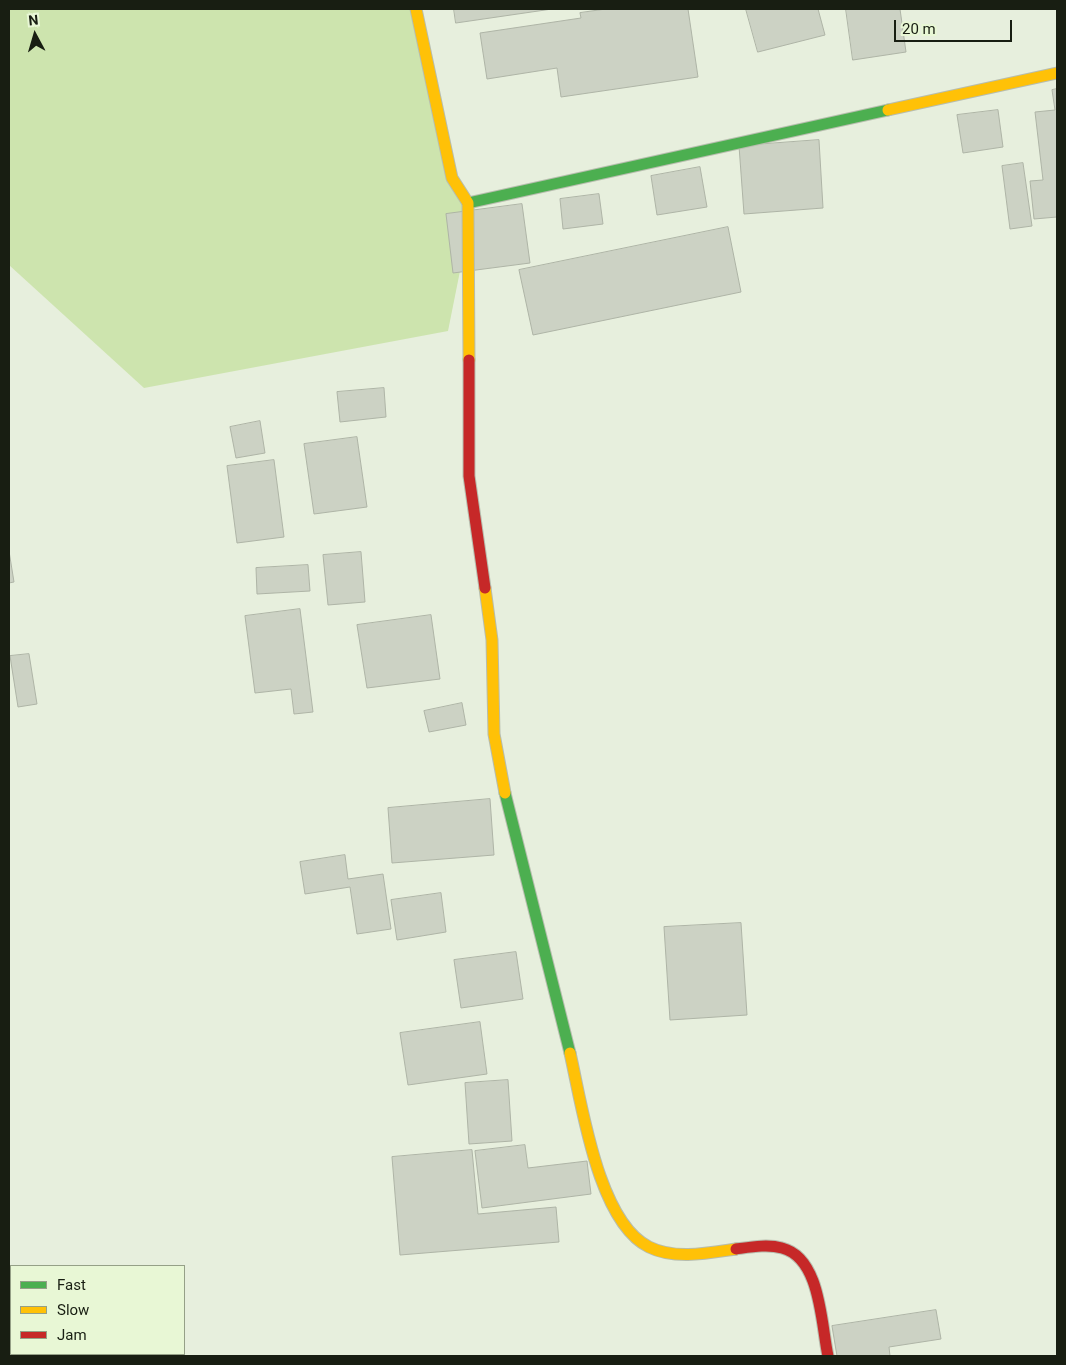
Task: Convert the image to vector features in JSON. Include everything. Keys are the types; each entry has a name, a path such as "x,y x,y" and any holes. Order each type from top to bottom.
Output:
{"street":[{"path":"416,9 452,178 468,203 469,476 492,640 494,734 503,784 533,897 600,1179 622,1221 635,1238 656,1250 699,1254 777,1247 794,1252 809,1268 828,1356"},
{"path":"468,203 1057,72"}],"green space":[{"path":"9,9 411,9 469,226 448,331 144,388 9,265"}],"building":[{"path":"454,9 552,9 456,23"},
{"path":"606,9 688,9 698,77 561,97 557,68 487,79 480,33 581,18 580,13"},
{"path":"746,9 818,9 825,35 758,52"},
{"path":"846,9 900,9 906,52 853,60"},
{"path":"1057,89 1057,217 1034,219 1030,181 1043,180 1035,112 1055,110 1052,90"},
{"path":"998,110 1003,147 963,153 957,115"},
{"path":"819,140 823,208 744,214 739,146"},
{"path":"1023,163 1032,226 1010,229 1002,166"},
{"path":"700,167 707,207 657,215 651,176"},
{"path":"599,194 603,224 563,229 560,199"},
{"path":"522,204 530,263 453,273 446,214"},
{"path":"728,227 741,292 533,335 519,270"},
{"path":"384,388 386,417 340,422 337,392"},
{"path":"260,421 265,453 236,458 230,427"},
{"path":"357,437 367,507 314,514 304,444"},
{"path":"274,460 284,537 237,543 227,466"},
{"path":"9,551 14,582 9,583"},
{"path":"361,552 365,602 328,605 323,555"},
{"path":"308,565 310,591 257,594 256,568"},
{"path":"300,609 313,712 294,714 291,689 255,693 245,616"},
{"path":"431,615 440,679 367,688 357,625"},
{"path":"29,654 37,704 18,707 10,656"},
{"path":"462,703 466,725 429,732 424,711"},
{"path":"490,799 494,855 392,863 388,808"},
{"path":"345,855 348,879 383,874 391,929 357,934 350,887 305,894 300,862"},
{"path":"441,893 446,932 397,940 391,900"},
{"path":"741,923 747,1015 670,1020 664,927"},
{"path":"516,952 523,999 461,1008 454,960"},
{"path":"480,1022 487,1074 408,1085 400,1033"},
{"path":"508,1080 512,1141 469,1144 465,1083"},
{"path":"525,1145 528,1168 587,1161 591,1194 482,1208 475,1151"},
{"path":"472,1150 478,1214 556,1207 559,1242 400,1255 392,1157"},
{"path":"936,1310 941,1339 889,1347 890,1356 837,1356 832,1326"}],"traffic: fast":[{"path":"468,203 888,110"},
{"path":"505,793 570,1053"}],"traffic: slow":[{"path":"416,9 452,178 468,203 469,360"},
{"path":"888,110 1057,73"},
{"path":"485,588 492,640 494,734 505,793"},
{"path":"570,1053 595,1160 617,1213 631,1234 649,1247 670,1253 692,1254 736,1249"}],"traffic: jam":[{"path":"469,360 469,476 485,588"},
{"path":"736,1249 765,1246 782,1248 795,1254 805,1265 817,1294 828,1356"}]}
